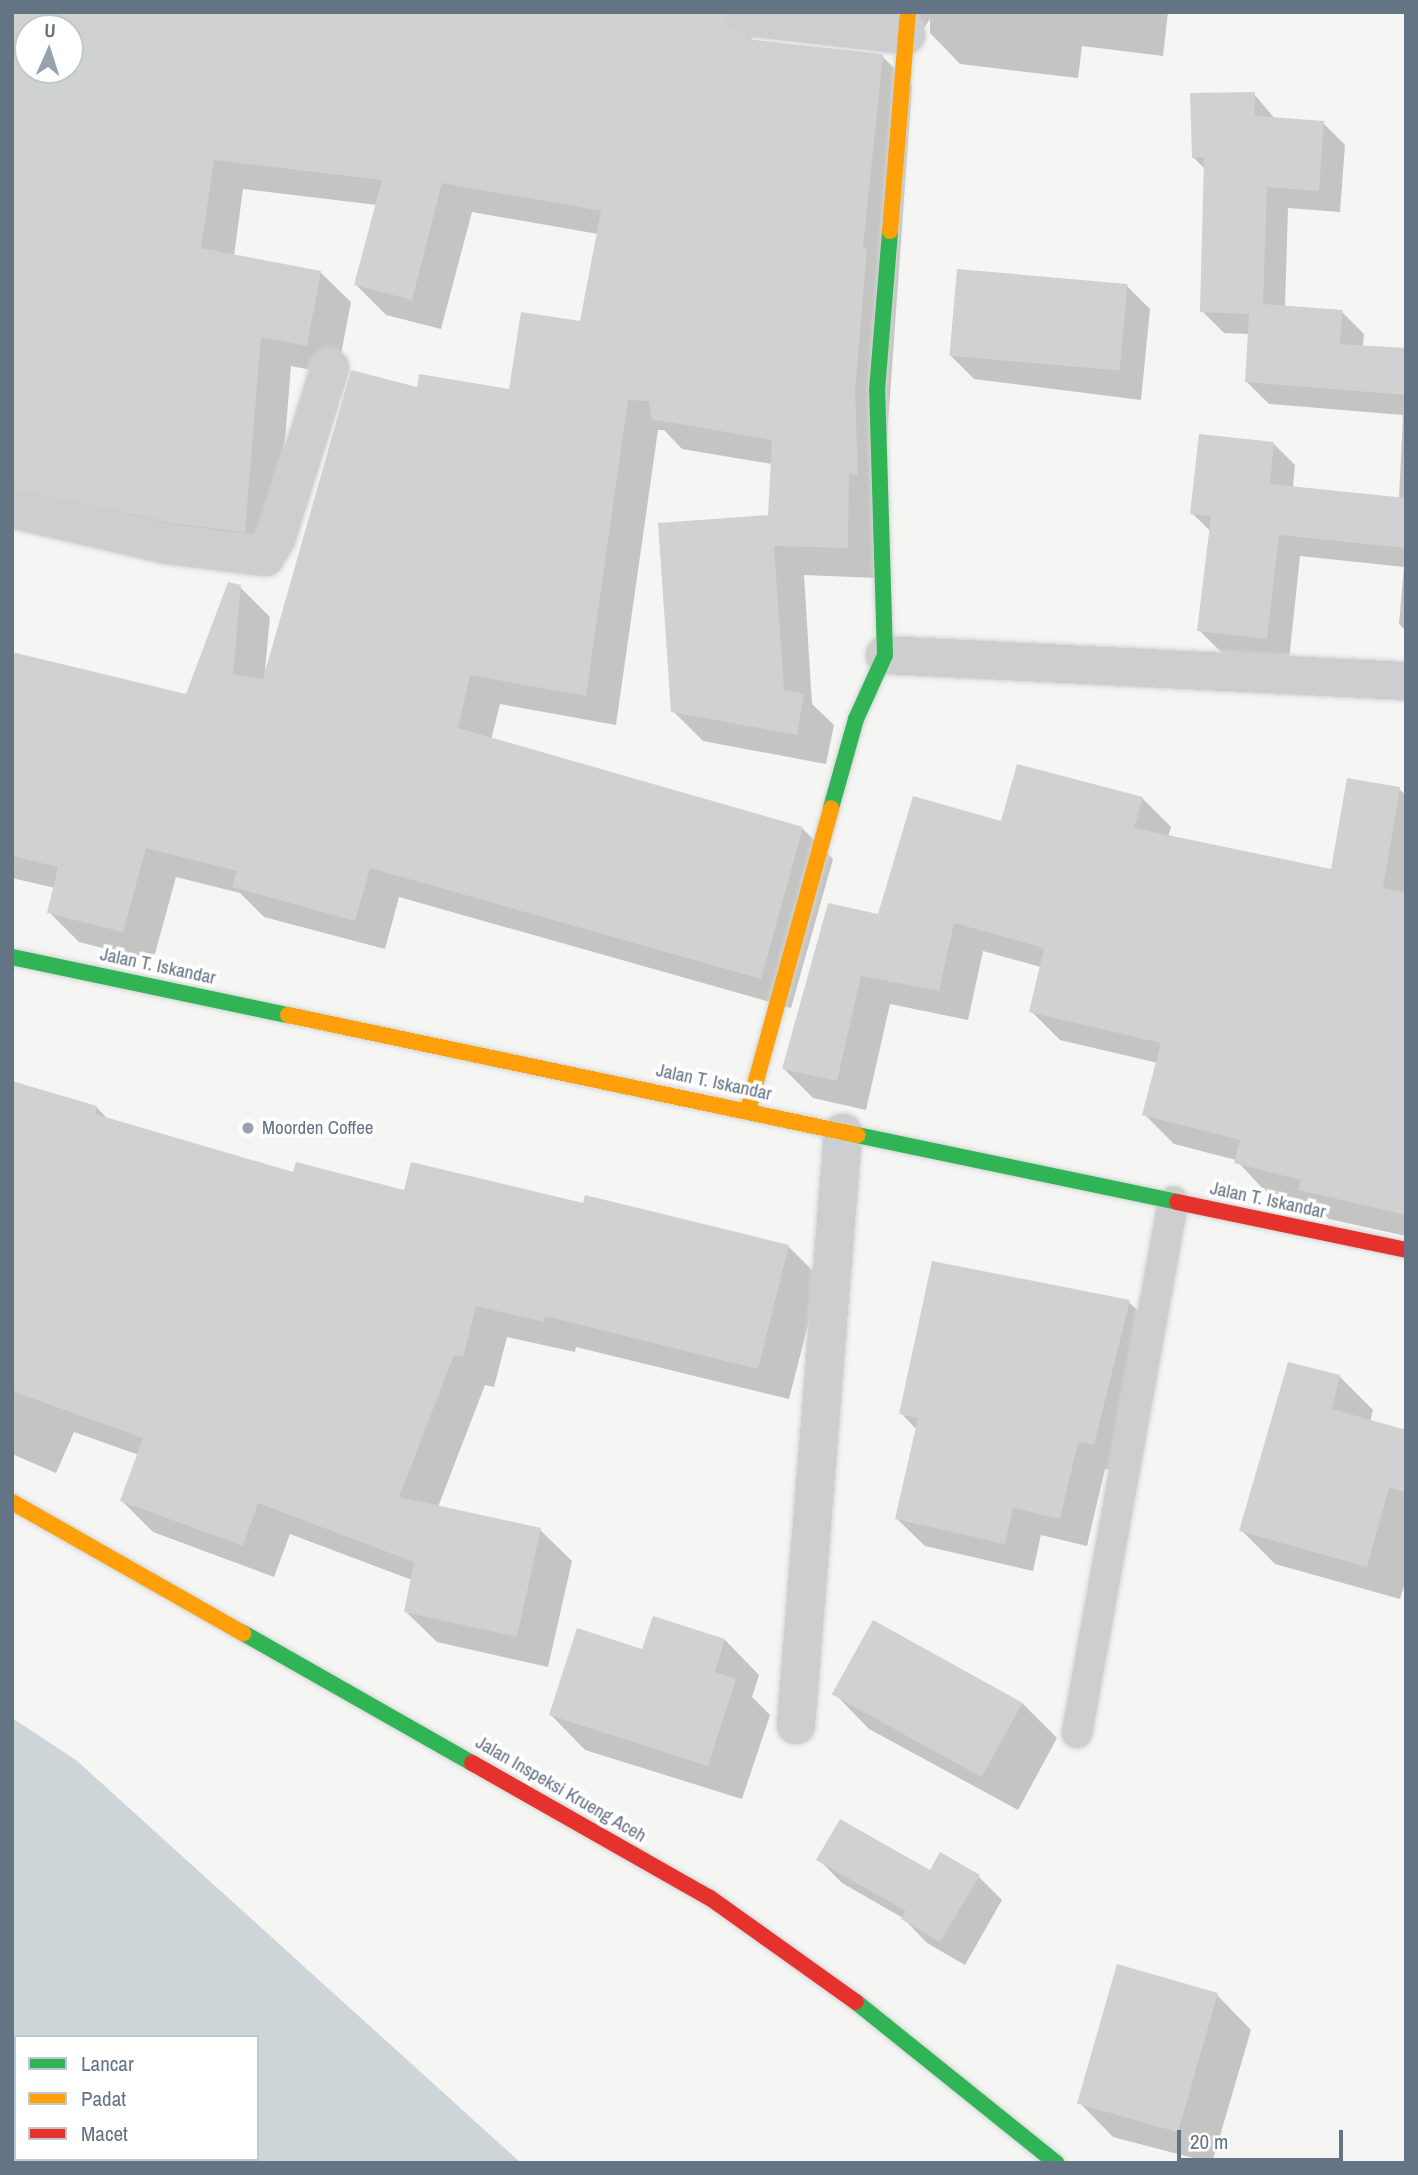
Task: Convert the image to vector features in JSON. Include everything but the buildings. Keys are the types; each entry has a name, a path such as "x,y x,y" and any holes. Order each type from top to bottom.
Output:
{"street":[{"path":"743,12 748,17 907,24 877,390 886,655 856,719 748,1110"},
{"path":"12,509 168,545 265,557 276,539 330,368"},
{"path":"886,655 1406,681"},
{"name":"Jalan T. Iskandar","path":"12,957 1406,1250"},
{"path":"796,1725 843,1133"},
{"name":"Jalan Inspeksi Krueng Aceh","path":"12,1502 710,1898 901,2033 1056,2163"}],"lane":[{"path":"1077,1733 1173,1202"}],"shaded area":[{"path":"12,1718 76,1760 521,2163 12,2163"}],"traffic: fast":[{"path":"831,808 856,719 885,655 877,390 890,231"},
{"path":"12,957 288,1015"},
{"path":"857,1135 1177,1202"},
{"path":"243,1633 472,1763"},
{"path":"856,2002 1056,2163"}],"traffic: slow":[{"path":"890,231 908,12"},
{"path":"748,1110 831,808"},
{"path":"288,1015 857,1135"},
{"path":"12,1502 243,1633"}],"traffic: jam":[{"path":"1177,1202 1406,1250"},
{"path":"472,1763 710,1898 856,2002"}],"place":[{"name":"Moorden Coffee","path":"248,1128"}]}
